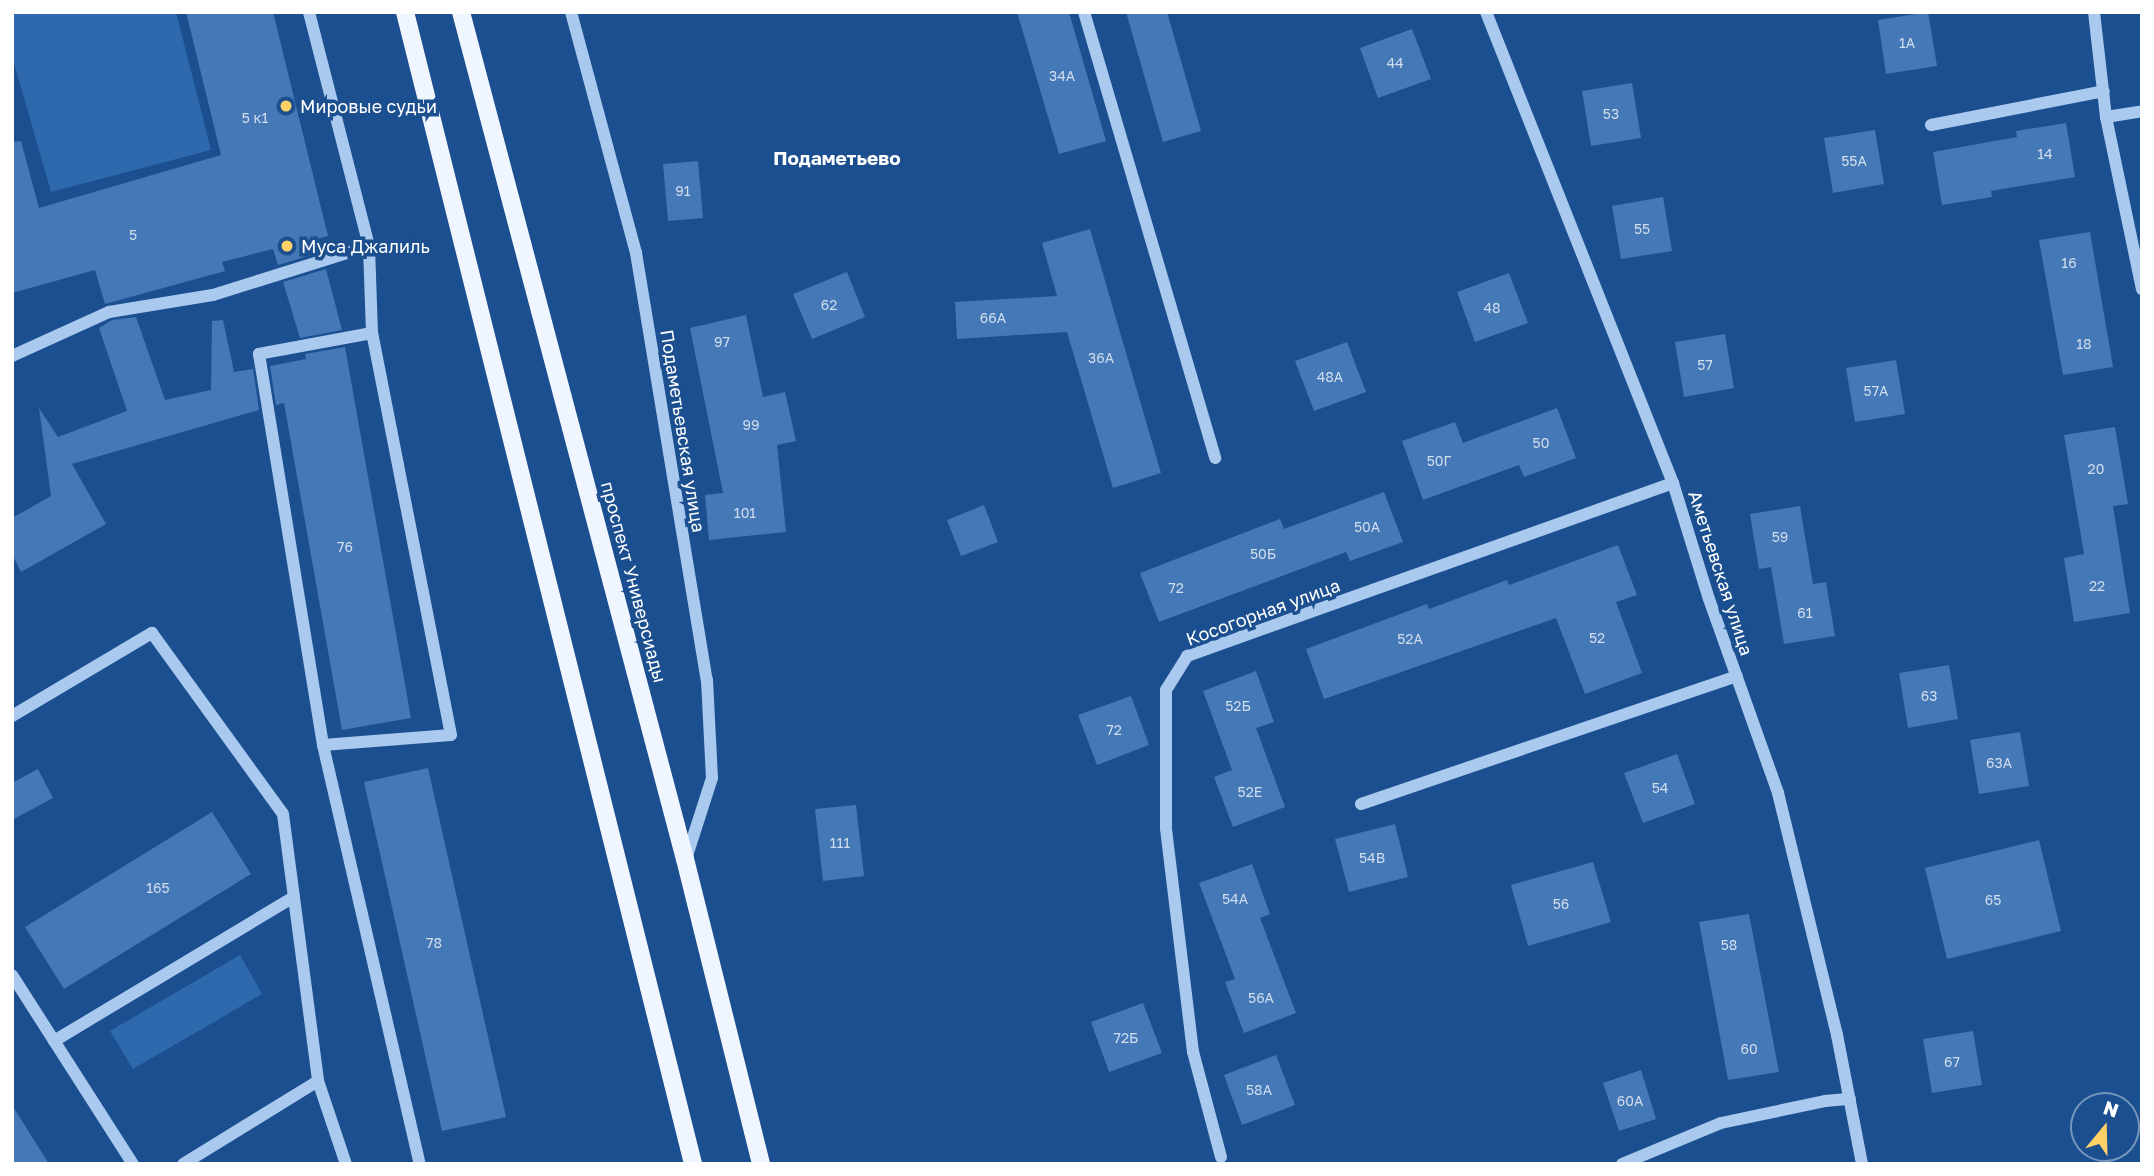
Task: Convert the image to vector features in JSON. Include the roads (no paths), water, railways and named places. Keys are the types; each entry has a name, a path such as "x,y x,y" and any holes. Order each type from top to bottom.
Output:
{"main road":[{"path":"405,12 692,1164"},
{"name":"проспект Универсиады","path":"461,12 685,859 761,1164"}],"street":[{"path":"309,12 369,246 372,333 451,736 323,745"},
{"name":"Подаметьевская улица","path":"571,12 636,253 707,680 712,778 685,859"},
{"path":"1084,12 1215,458"},
{"name":"Аметьевская улица","path":"1486,12 1673,483 1779,793 1837,1035 1862,1164"},
{"path":"2094,12 2106,117 2142,289"},
{"path":"1931,125 2104,91"},
{"path":"2106,117 2142,111"},
{"path":"12,356 108,312 213,295 369,246"},
{"path":"372,333 259,354 323,745 420,1164"},
{"name":"Косогорная улица","path":"1221,1157 1193,1052 1166,828 1166,690 1187,656 1673,483"},
{"path":"12,716 152,633 283,814 318,1081 346,1164"},
{"path":"1362,804 1737,676"},
{"path":"54,1041 294,897"},
{"path":"12,975 133,1164"},
{"path":"183,1164 318,1081"},
{"path":"1622,1164 1721,1124 1825,1101 1850,1100"},
{"path":"204,1151 211,1164"}],"place":[{"name":"Мировые судьи","path":"286,106"},
{"name":"Муса Джалиль","path":"287,246"}],"district":[{"name":"Подаметьево","path":"837,158"}]}
